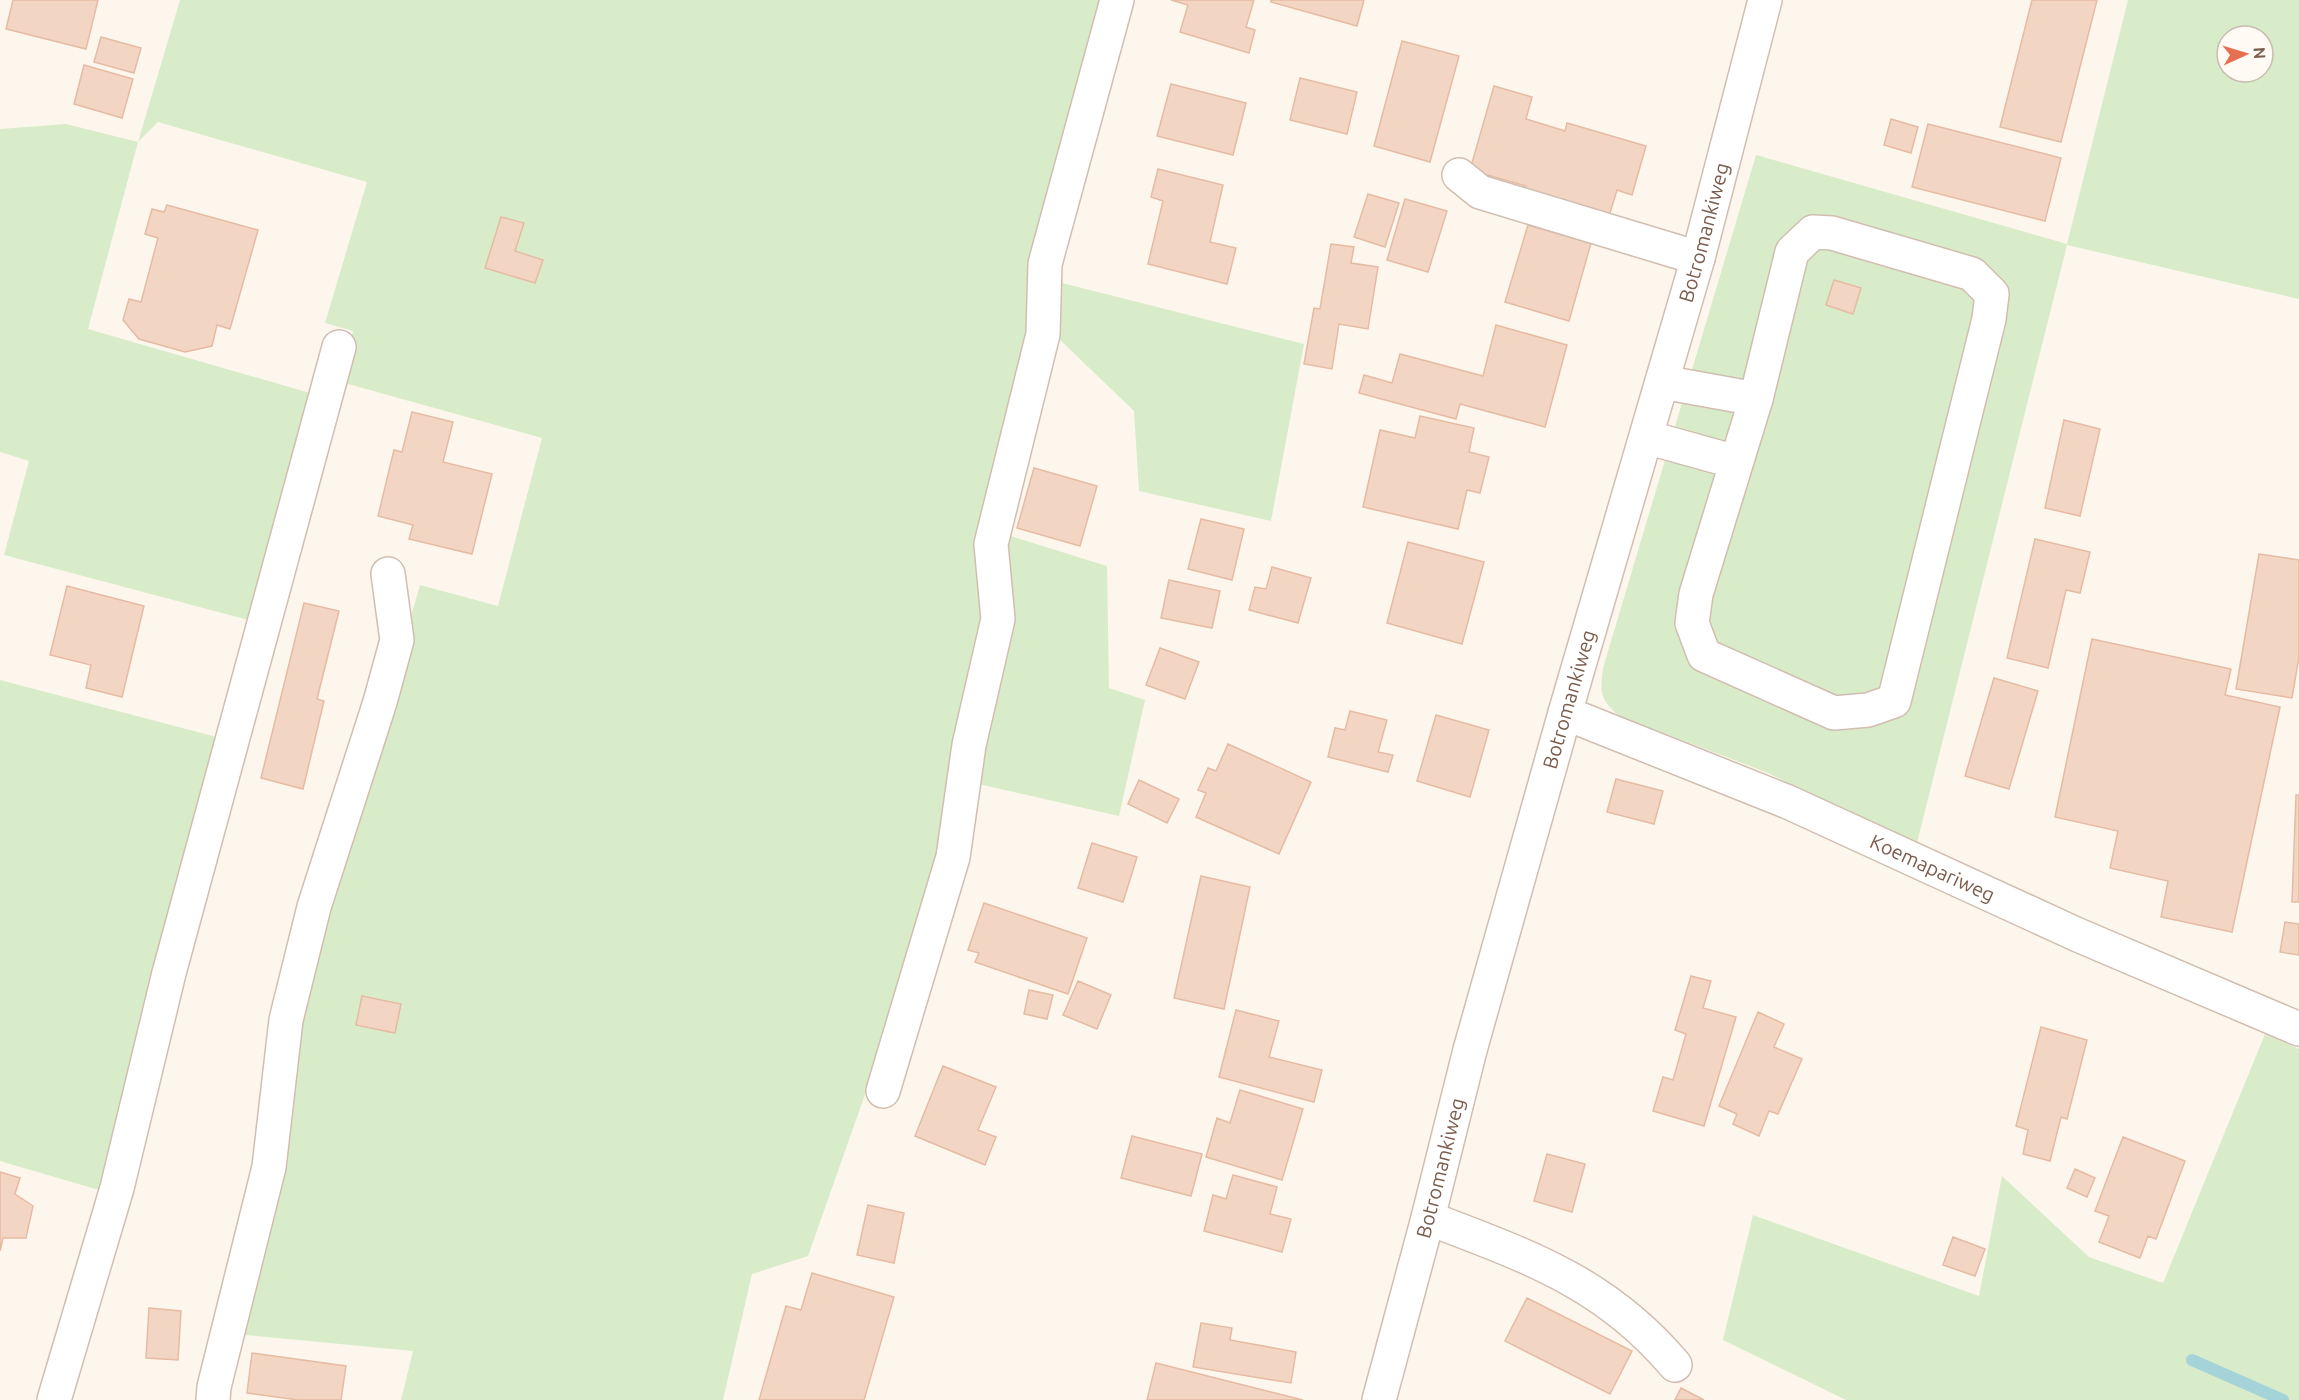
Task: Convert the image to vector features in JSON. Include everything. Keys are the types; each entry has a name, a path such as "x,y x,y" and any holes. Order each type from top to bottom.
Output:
{"street":[{"path":"883,1091 953,857 969,745 998,619 991,544 1043,334 1045,264 1117,0"},
{"name":"Botromankiweg","path":"1379,1400 1470,1050 1565,713 1698,258 1765,0"},
{"path":"1459,175 1480,192 1698,258"},
{"path":"1813,232 1832,233 1972,274 1992,294 1989,319 1894,701 1868,710 1834,713 1704,654 1692,623 1696,594 1756,399 1792,252 1813,232"},
{"path":"54,1400 117,1188 169,973 339,347"},
{"path":"1662,382 1756,399"},
{"path":"1646,437 1736,462"},
{"path":"213,1400 269,1167 286,1020 314,907 380,702 397,640 388,574"},
{"name":"Koemapariweg","path":"1565,713 1788,802 2078,935 2299,1029"},
{"path":"1428,1218 1521,1253 1573,1279 1618,1309 1652,1338 1675,1365"}],"green space":[{"path":"180,0 1105,0 1033,328 988,619 941,861 868,1086 808,1256 752,1274 723,1400 401,1400 413,1351 235,1334 295,1017 420,585 498,606 542,438 341,382 353,331 325,323 367,182 158,122 138,142"},
{"path":"2128,0 2299,0 2299,299 2067,245 1917,843 1871,825 1768,773 1619,716 1608,705 1603,695 1603,668 1756,155 2067,244"},
{"path":"66,124 138,142 88,329 317,395 256,622 4,555 29,461 0,452 0,129"},
{"path":"1054,281 1304,344 1271,521 1139,491 1134,411 1058,338"},
{"path":"1004,534 1107,566 1109,688 1145,700 1119,816 974,783"},
{"path":"0,680 224,739 106,1192 0,1161"},
{"path":"2265,1034 2299,1049 2299,1400 1846,1400 1723,1340 1753,1215 1979,1296 2002,1176 2089,1257 2163,1283"}],"building":[{"path":"13,0 98,0 86,49 6,29"},
{"path":"1171,0 1254,0 1246,27 1255,30 1249,53 1180,32 1188,5"},
{"path":"1271,0 1364,0 1357,26 1271,2"},
{"path":"2032,0 2097,0 2061,142 2000,127"},
{"path":"101,37 141,48 134,73 94,62"},
{"path":"1402,41 1459,56 1430,162 1374,146"},
{"path":"84,65 133,79 122,118 74,104"},
{"path":"1300,78 1357,92 1347,134 1290,120"},
{"path":"1171,84 1246,103 1233,155 1157,136"},
{"path":"1494,86 1532,97 1526,119 1565,131 1567,123 1646,146 1632,195 1617,190 1609,216 1524,192 1526,186 1470,170"},
{"path":"1891,119 1918,127 1911,153 1884,145"},
{"path":"1928,124 2061,158 2045,221 1912,187"},
{"path":"1158,169 1223,185 1210,242 1236,248 1227,284 1148,264 1163,201 1151,197"},
{"path":"1368,194 1399,203 1385,247 1354,237"},
{"path":"1405,199 1447,211 1428,272 1387,260"},
{"path":"167,205 258,230 230,329 217,325 212,346 185,352 139,339 123,320 129,299 141,302 158,238 145,234 152,209 164,212"},
{"path":"501,217 524,223 515,251 543,260 535,283 485,268"},
{"path":"1528,225 1591,243 1569,321 1505,302"},
{"path":"1331,244 1354,247 1351,263 1378,267 1368,329 1339,324 1332,369 1304,364 1314,308 1320,309"},
{"path":"1834,280 1861,288 1853,314 1826,305"},
{"path":"1496,325 1567,345 1545,427 1460,404 1456,419 1359,393 1364,375 1392,383 1400,354 1483,376"},
{"path":"412,412 453,422 443,462 492,474 472,554 409,539 413,525 378,516 394,450 402,452"},
{"path":"1420,416 1474,428 1469,452 1489,457 1480,493 1467,490 1458,529 1363,507 1380,430 1415,438"},
{"path":"2064,420 2100,429 2080,516 2045,508"},
{"path":"1034,468 1097,486 1080,546 1017,528"},
{"path":"1201,519 1244,529 1232,580 1188,569"},
{"path":"2035,539 2090,552 2080,593 2066,590 2048,668 2007,658"},
{"path":"1408,542 1484,562 1462,644 1387,623"},
{"path":"2259,554 2299,560 2299,657 2292,698 2236,689"},
{"path":"1272,567 1311,578 1298,623 1249,610 1255,587 1266,589"},
{"path":"1169,580 1220,591 1212,628 1161,618"},
{"path":"67,586 144,606 122,697 86,688 91,665 50,655"},
{"path":"304,603 339,611 317,699 324,701 303,789 261,778"},
{"path":"2092,639 2231,669 2225,695 2280,707 2232,932 2161,917 2168,881 2110,868 2118,831 2055,817"},
{"path":"1160,648 1199,662 1185,699 1146,685"},
{"path":"1994,678 2038,691 2009,789 1965,776"},
{"path":"1350,711 1387,720 1378,752 1393,755 1388,772 1328,757 1335,728 1345,730"},
{"path":"1436,715 1489,730 1470,797 1417,781"},
{"path":"1228,744 1311,782 1279,854 1196,817 1206,793 1198,790 1208,768 1216,771"},
{"path":"1616,779 1663,791 1654,824 1607,812"},
{"path":"1139,780 1179,799 1167,823 1128,804"},
{"path":"2296,795 2299,795 2299,902 2292,902"},
{"path":"1092,843 1137,857 1123,902 1078,888"},
{"path":"1201,876 1250,887 1224,1009 1174,998"},
{"path":"984,903 1087,938 1068,994 975,962 979,953 968,950"},
{"path":"2285,922 2299,924 2299,955 2280,952"},
{"path":"1691,976 1711,981 1703,1008 1736,1017 1704,1126 1653,1111 1663,1077 1673,1080 1686,1034 1675,1030"},
{"path":"1078,981 1111,995 1097,1029 1063,1015"},
{"path":"1029,990 1053,995 1047,1019 1024,1014"},
{"path":"362,996 401,1004 395,1033 356,1025"},
{"path":"1236,1010 1279,1021 1269,1057 1322,1070 1314,1102 1219,1077"},
{"path":"1758,1012 1784,1024 1774,1047 1802,1059 1778,1114 1769,1111 1759,1136 1733,1124 1737,1114 1719,1106"},
{"path":"2041,1027 2087,1040 2067,1119 2061,1117 2050,1161 2023,1154 2028,1130 2016,1126"},
{"path":"943,1066 996,1087 978,1130 996,1137 985,1165 915,1136"},
{"path":"1240,1090 1303,1109 1282,1180 1206,1157 1217,1118 1230,1123"},
{"path":"1132,1136 1202,1154 1191,1196 1121,1178"},
{"path":"2123,1137 2185,1161 2156,1239 2148,1236 2140,1258 2099,1242 2109,1216 2095,1211"},
{"path":"1547,1154 1585,1164 1572,1212 1534,1201"},
{"path":"2075,1169 2095,1178 2087,1197 2067,1188"},
{"path":"0,1172 20,1178 15,1194 33,1206 26,1238 3,1238 0,1251"},
{"path":"1233,1175 1277,1187 1270,1214 1291,1219 1282,1252 1204,1231 1213,1195 1226,1199"},
{"path":"868,1205 904,1213 894,1263 857,1255"},
{"path":"1953,1237 1985,1249 1975,1276 1943,1265"},
{"path":"812,1273 894,1297 864,1400 759,1400 786,1306 801,1310"},
{"path":"1527,1298 1632,1351 1610,1394 1505,1341"},
{"path":"149,1308 181,1311 178,1360 146,1358"},
{"path":"1201,1323 1232,1328 1230,1340 1296,1352 1291,1383 1193,1367"},
{"path":"252,1353 346,1366 341,1400 298,1400 247,1393"},
{"path":"1156,1363 1303,1400 1147,1400"},
{"path":"1681,1388 1704,1400 1675,1400"}],"waterway":[{"path":"2192,1360 2283,1400"}]}
